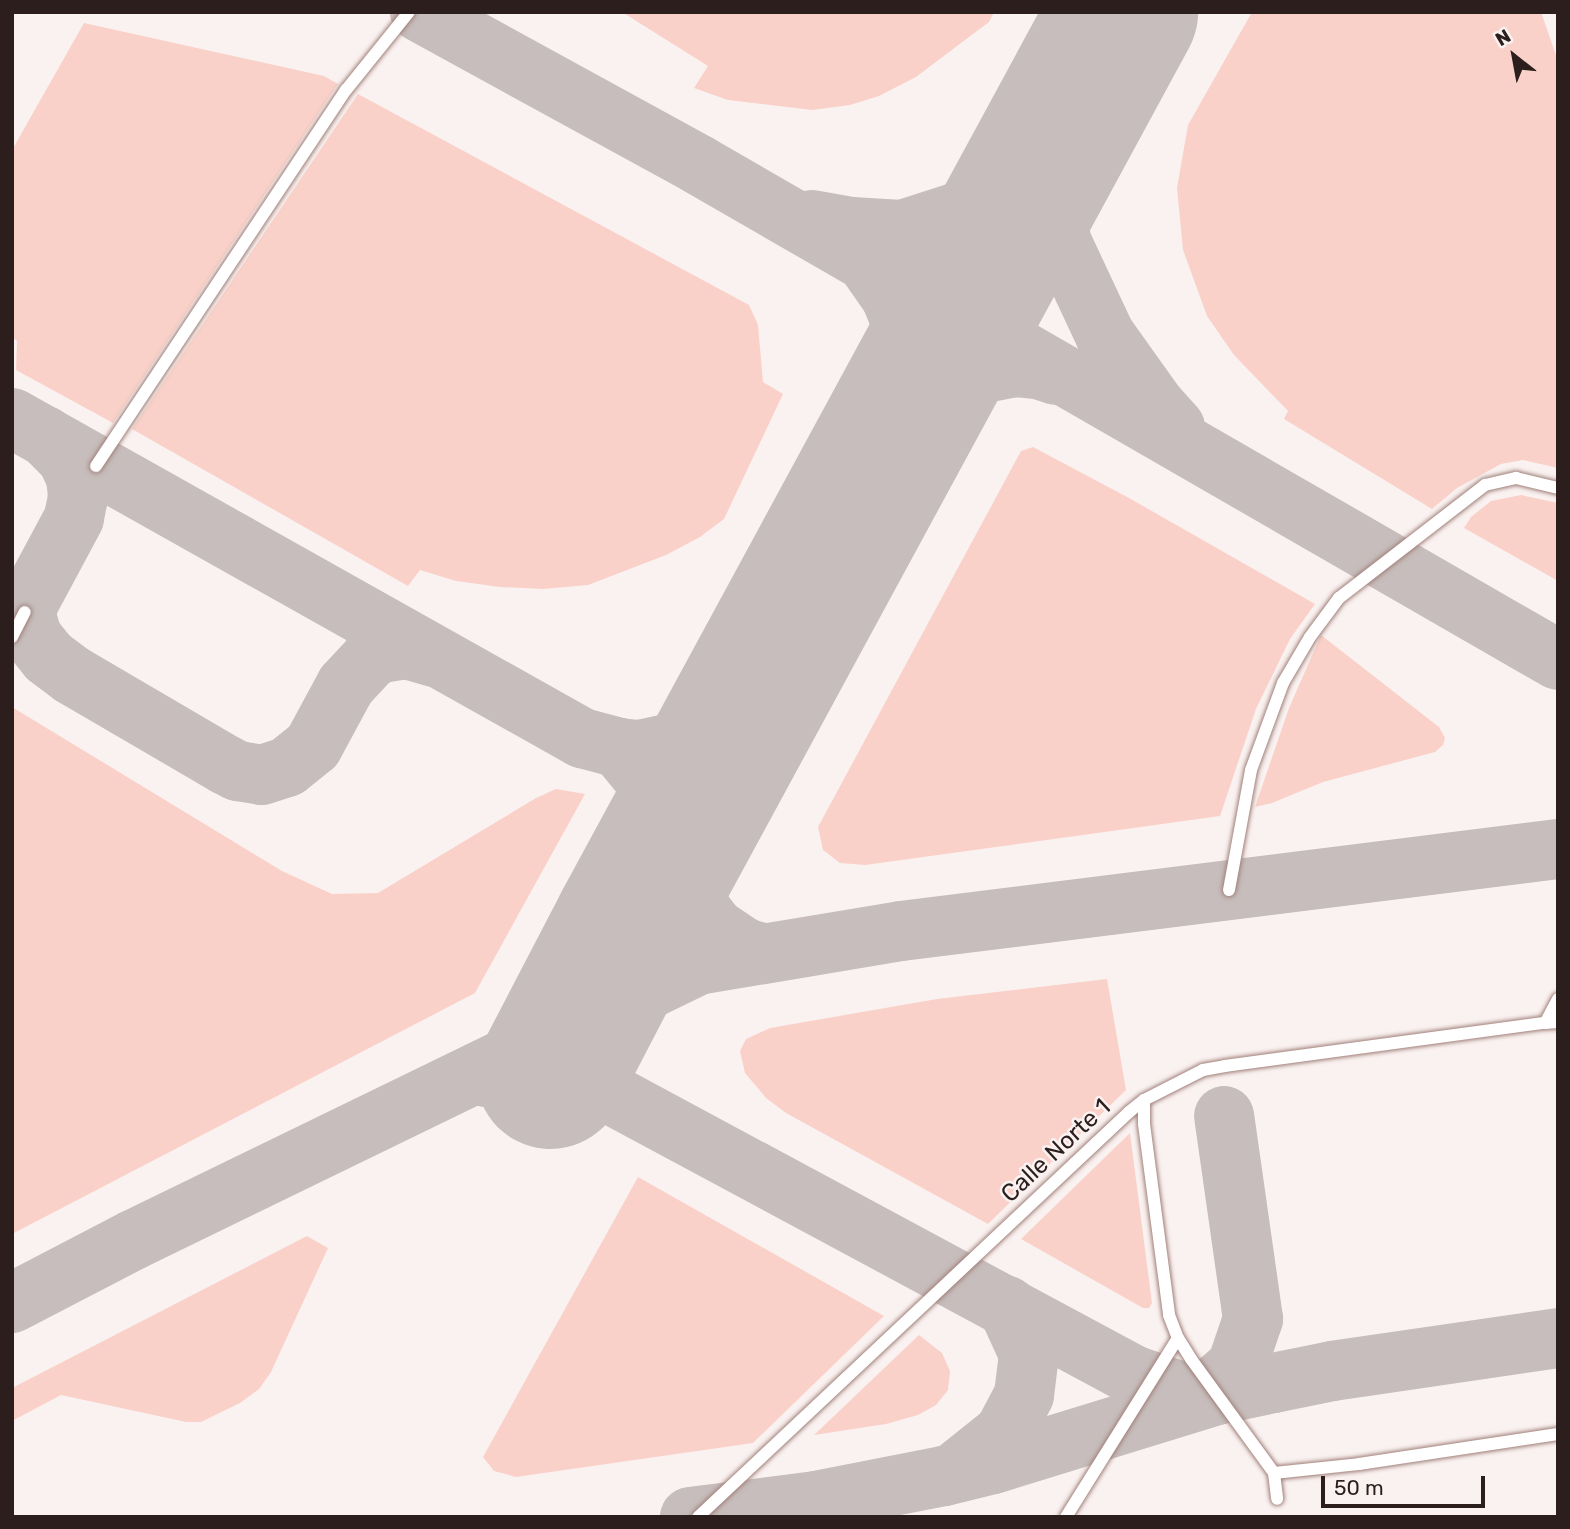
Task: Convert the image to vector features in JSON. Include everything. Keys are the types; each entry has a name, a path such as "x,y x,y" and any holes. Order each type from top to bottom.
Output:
{"lane":[{"path":"96,466 346,90 409,12"},
{"path":"1230,890 1251,770 1283,683 1310,637 1339,598 1485,485 1516,478 1558,488"},
{"path":"12,638 25,612"},
{"path":"1551,1022 1558,999"},
{"name":"Calle Norte 1","path":"698,1517 1144,1100 1203,1070 1551,1022"},
{"path":"1144,1100 1144,1124 1169,1315 1178,1338 1274,1473 1277,1499"},
{"path":"1066,1517 1178,1338"},
{"path":"1274,1473 1359,1464 1558,1434"}],"shaded area":[{"path":"622,12 994,12 989,22 916,77 879,96 850,105 812,110 728,100 694,88 708,66"},
{"path":"1252,12 1541,12 1558,61 1558,468 1523,460 1501,464 1457,488 1432,509 1284,419 1288,411 1234,355 1207,316 1183,250 1177,188 1188,125"},
{"path":"84,23 324,76 338,84 113,423 16,370 17,341 12,337 12,150"},
{"path":"358,94 749,305 758,325 763,382 783,394 724,519 700,537 666,555 588,585 543,589 500,587 456,581 420,570 408,586 132,429"},
{"path":"1033,447 1129,498 1315,604 1290,639 1256,709 1220,816 865,865 840,863 823,850 818,827 1021,451"},
{"path":"1521,495 1558,503 1558,581 1464,528 1471,517 1491,501"},
{"path":"1321,635 1439,727 1445,738 1443,745 1435,752 1323,782 1272,803 1255,807 1289,708"},
{"path":"12,707 282,871 332,894 378,893 536,798 556,789 585,794 475,993 12,1234"},
{"path":"1107,979 1126,1090 988,1224 786,1113 766,1098 745,1073 740,1051 746,1039 770,1028 937,999"},
{"path":"1130,1133 1152,1303 1149,1308 1143,1308 1021,1239"},
{"path":"638,1177 884,1316 753,1443 516,1477 494,1471 483,1457"},
{"path":"307,1236 328,1248 271,1372 259,1389 240,1403 201,1422 186,1422 61,1395 12,1421 12,1388"},
{"path":"919,1335 942,1353 950,1371 948,1390 936,1405 918,1415 886,1424 814,1435"}],"taxiway":[{"path":"420,12 699,165 1558,660"},
{"path":"1100,56 1064,145 1056,193 1061,241 1105,335 1155,405 1175,427"},
{"path":"812,220 851,227 902,230 970,208 996,194 1030,167 1065,114"},
{"path":"868,264 891,297 900,319 906,347 902,395 885,443"},
{"path":"870,479 914,413 956,383 974,375 1015,367 1038,369 1056,375"},
{"path":"12,418 582,738 619,748 639,750 677,742 697,733 736,704 752,690 773,660"},
{"path":"45,436 67,458 76,477 78,497 74,518 25,612 32,637 48,657 72,675 226,765 238,771 262,775 287,767 313,746 346,685 370,659 381,653 406,649 434,657"},
{"path":"548,1026 572,1003 607,957 628,924 662,855 665,837 658,805 646,781 619,748"},
{"path":"700,796 686,847 685,881 690,896 715,928 745,948 761,953"},
{"path":"12,1303 133,1240 698,965 901,931 1558,849"},
{"path":"486,1077 532,1072 550,1074 605,1091 1133,1375 1179,1391 1215,1392"},
{"path":"1212,1388 1237,1366 1253,1319 1224,1116"},
{"path":"959,1469 1004,1433 1024,1395 1029,1354 1007,1306"},
{"path":"690,1517 816,1501 944,1476 993,1464 1217,1395 1273,1383 1332,1371 1558,1338"}],"runway":[{"path":"550,1074 628,924 1123,12"}]}
